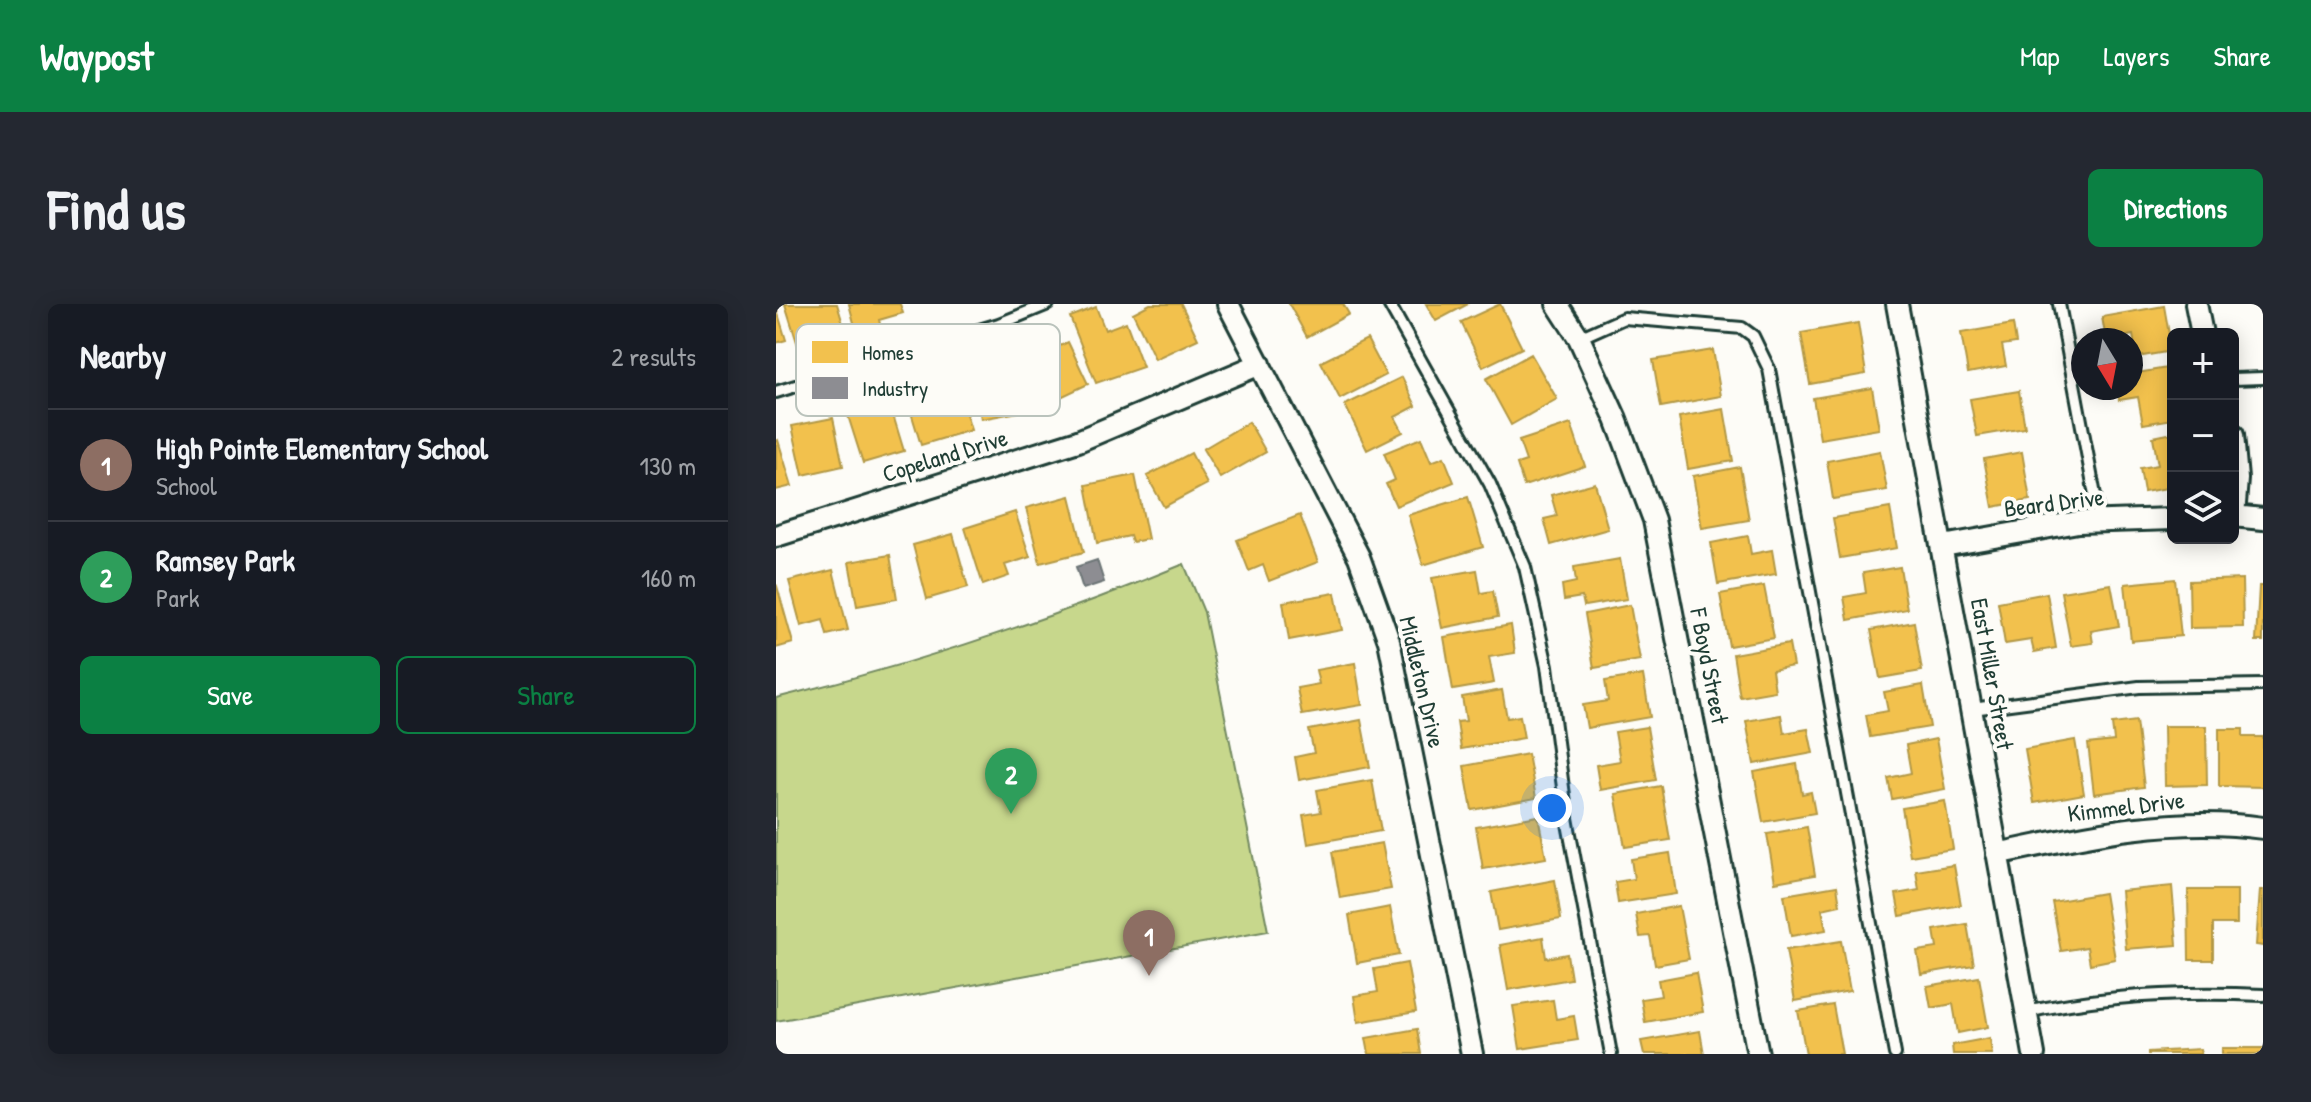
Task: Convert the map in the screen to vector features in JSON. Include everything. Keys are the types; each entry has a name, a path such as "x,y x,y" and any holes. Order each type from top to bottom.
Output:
{"street":[{"name":"Middleton Drive","path":"1228,304 1359,557 1389,641 1472,1054"},
{"name":"F Boyd Street","path":"1557,304 1579,338 1616,419 1654,520 1758,1054"},
{"name":"East Miller Street","path":"1897,304 2034,1054"},
{"path":"2196,304 2201,328"},
{"name":"Copeland Drive","path":"776,536 1078,441 1260,364"},
{"path":"2239,517 2263,519"},
{"name":"Beard Drive","path":"1943,546 2100,522 2167,519"},
{"name":"Kimmel Drive","path":"1997,854 2080,836 2173,823 2263,828"}],"lane":[{"path":"994,324 1048,304"},
{"path":"1389,304 1490,484 1525,567 1547,666 1567,818 1611,1054"},
{"path":"2059,304 2100,522"},
{"path":"1579,338 1624,318 1742,328 1753,336 1769,369 1895,1054"},
{"path":"2239,379 2263,378"},
{"path":"776,392 796,386"},
{"path":"1972,709 2139,687 2263,685"},
{"path":"2026,1012 2126,995 2196,992 2263,995"}],"green space":[{"path":"1184,564 1204,612 1268,931 776,1021 776,698 982,639"}],"building: Homes":[{"path":"785,304 837,304 843,324 796,324 796,339"},
{"path":"849,304 900,304 903,313 879,320 880,324 854,324"},
{"path":"1150,304 1181,304 1198,339 1155,359 1133,313"},
{"path":"1289,304 1343,304 1349,314 1307,337"},
{"path":"1426,304 1468,304 1436,321"},
{"path":"1500,304 1522,348 1483,367 1461,322"},
{"path":"2164,306 2168,328 2167,352 2143,356 2143,328 2104,328 2102,317"},
{"path":"776,307 786,340 776,343"},
{"path":"1096,307 1105,330 1126,322 1143,367 1096,383 1070,317"},
{"path":"1858,323 1866,374 1810,384 1801,333"},
{"path":"2013,324 2016,343 2002,345 2006,366 1968,373 1961,333"},
{"path":"1367,339 1386,375 1340,399 1321,362"},
{"path":"1068,342 1088,384 1060,397 1060,346"},
{"path":"1713,350 1721,396 1661,407 1653,360"},
{"path":"1531,354 1557,399 1511,425 1486,379"},
{"path":"2167,368 2167,420 2143,424 2139,400 2143,400 2143,372"},
{"path":"1402,377 1416,406 1395,417 1403,432 1367,450 1345,405"},
{"path":"1872,388 1879,429 1820,439 1813,398"},
{"path":"2019,391 2025,428 1977,436 1970,399"},
{"path":"1724,409 1733,461 1688,469 1679,417"},
{"path":"848,416 893,416 904,451 863,463"},
{"path":"912,416 967,416 971,430 921,445"},
{"path":"833,418 843,466 803,475 792,426"},
{"path":"1249,422 1266,452 1220,478 1203,449"},
{"path":"1571,424 1585,466 1524,486 1517,464 1526,461 1519,441"},
{"path":"2167,434 2167,488 2144,492 2140,468 2158,465 2153,437"},
{"path":"1421,438 1431,462 1444,457 1454,482 1396,506 1386,484 1395,480 1384,453"},
{"path":"776,441 792,486 776,490"},
{"path":"1880,451 1887,490 1833,499 1827,461"},
{"path":"2022,452 2030,500 1993,507 1984,459"},
{"path":"1191,453 1207,484 1164,507 1147,476"},
{"path":"1740,467 1749,520 1702,528 1693,476"},
{"path":"1135,475 1148,539 1132,542 1130,536 1097,543 1086,485"},
{"path":"1595,483 1608,529 1551,545 1544,519 1557,516 1551,495"},
{"path":"1070,496 1084,552 1040,563 1026,508"},
{"path":"1468,497 1483,547 1423,565 1408,515"},
{"path":"1890,508 1897,548 1840,558 1833,518"},
{"path":"1015,512 1030,557 1005,565 1009,576 983,585 965,528"},
{"path":"1300,515 1318,562 1269,581 1263,565 1249,571 1237,540"},
{"path":"953,534 968,587 927,599 913,545"},
{"path":"1748,536 1751,554 1772,550 1776,574 1718,584 1711,543"},
{"path":"890,555 897,599 857,606 849,562"},
{"path":"1620,559 1627,599 1584,606 1582,597 1564,600 1562,585 1576,582 1574,567"},
{"path":"1900,567 1907,609 1848,620 1844,597 1866,593 1863,573"},
{"path":"833,570 848,630 827,635 823,620 801,626 789,581"},
{"path":"1477,570 1481,593 1493,591 1498,617 1442,628 1432,578"},
{"path":"2175,579 2181,636 2131,641 2125,584"},
{"path":"2242,579 2243,627 2190,628 2189,581"},
{"path":"2111,584 2119,626 2091,631 2093,643 2071,646 2061,592"},
{"path":"1764,586 1774,638 1729,646 1720,594"},
{"path":"2259,586 2263,586 2263,641 2256,641"},
{"path":"776,587 793,643 776,648"},
{"path":"1335,593 1342,630 1289,640 1283,602"},
{"path":"2047,593 2056,648 2034,652 2031,640 2005,644 1998,602"},
{"path":"1630,605 1640,660 1594,668 1585,614"},
{"path":"1914,622 1922,671 1880,678 1871,630"},
{"path":"1511,625 1515,653 1489,657 1494,683 1453,690 1444,637"},
{"path":"1789,644 1793,666 1772,670 1775,691 1740,697 1733,654"},
{"path":"1355,663 1362,705 1302,715 1297,688 1319,684 1316,670"},
{"path":"1643,675 1650,717 1587,728 1583,705 1608,701 1605,681"},
{"path":"1923,685 1930,727 1870,737 1866,715 1888,711 1884,692"},
{"path":"1502,690 1507,718 1520,716 1524,738 1461,749 1457,722 1466,721 1462,697"},
{"path":"1781,715 1784,733 1808,729 1813,753 1754,764 1746,721"},
{"path":"1361,720 1370,767 1299,780 1295,757 1314,753 1309,730"},
{"path":"2136,721 2144,787 2094,794 2088,744 2114,741 2112,724"},
{"path":"2164,726 2206,726 2207,785 2165,786"},
{"path":"1647,727 1656,780 1600,790 1596,765 1620,761 1615,732"},
{"path":"2219,729 2243,729 2243,737 2263,737 2263,787 2219,786"},
{"path":"1936,739 1945,789 1892,799 1888,778 1911,773 1906,745"},
{"path":"2075,740 2084,794 2034,803 2025,749"},
{"path":"1528,754 1536,798 1472,810 1464,766"},
{"path":"1797,764 1802,794 1811,792 1815,813 1763,822 1754,772"},
{"path":"1372,780 1381,831 1308,844 1303,815 1321,812 1317,790"},
{"path":"1661,786 1670,840 1625,847 1615,794"},
{"path":"1945,801 1953,849 1910,856 1902,808"},
{"path":"1538,816 1546,858 1483,869 1476,827"},
{"path":"1807,827 1815,875 1775,882 1767,834"},
{"path":"1382,843 1391,889 1340,898 1332,852"},
{"path":"1670,853 1676,894 1618,903 1615,882 1634,879 1631,859"},
{"path":"1954,865 1961,905 1900,916 1896,894 1919,890 1916,871"},
{"path":"1555,880 1561,919 1498,930 1491,892"},
{"path":"1837,886 1840,905 1822,909 1826,930 1791,936 1784,895"},
{"path":"2172,886 2177,945 2126,949 2121,891"},
{"path":"2188,890 2237,890 2237,924 2213,924 2213,960 2189,960"},
{"path":"2260,890 2263,890 2263,946 2256,945"},
{"path":"2104,893 2115,959 2090,964 2087,947 2061,951 2052,902"},
{"path":"1679,906 1689,959 1655,965 1650,936 1640,937 1636,914"},
{"path":"1390,907 1399,955 1357,963 1349,915"},
{"path":"1967,924 1974,965 1921,974 1917,951 1937,948 1934,930"},
{"path":"1543,937 1546,958 1567,954 1571,979 1508,990 1500,945"},
{"path":"1841,941 1850,991 1795,1001 1786,950"},
{"path":"1407,963 1416,1012 1358,1022 1354,996 1378,992 1374,969"},
{"path":"1696,973 1703,1012 1645,1022 1641,999 1661,996 1658,980"},
{"path":"1979,977 1988,1027 1958,1033 1953,1004 1931,1008 1927,986"},
{"path":"1553,1000 1556,1019 1574,1016 1578,1040 1520,1049 1513,1006"},
{"path":"1833,1005 1842,1054 1806,1054 1798,1011"},
{"path":"1417,1029 1421,1054 1369,1054 1366,1038"},
{"path":"1700,1031 1704,1054 1644,1054 1641,1041"},
{"path":"1990,1038 1992,1054 1953,1054 1952,1045"},
{"path":"2222,1048 2263,1048 2263,1054 2222,1054"},
{"path":"2200,1049 2201,1054 2148,1054 2148,1052"}],"building: Industry":[{"path":"1097,560 1104,582 1083,589 1076,567"}],"place":[{"name":"Ramsey Park","path":"1011,814"},
{"name":"High Pointe Elementary School","path":"1149,976"}]}
